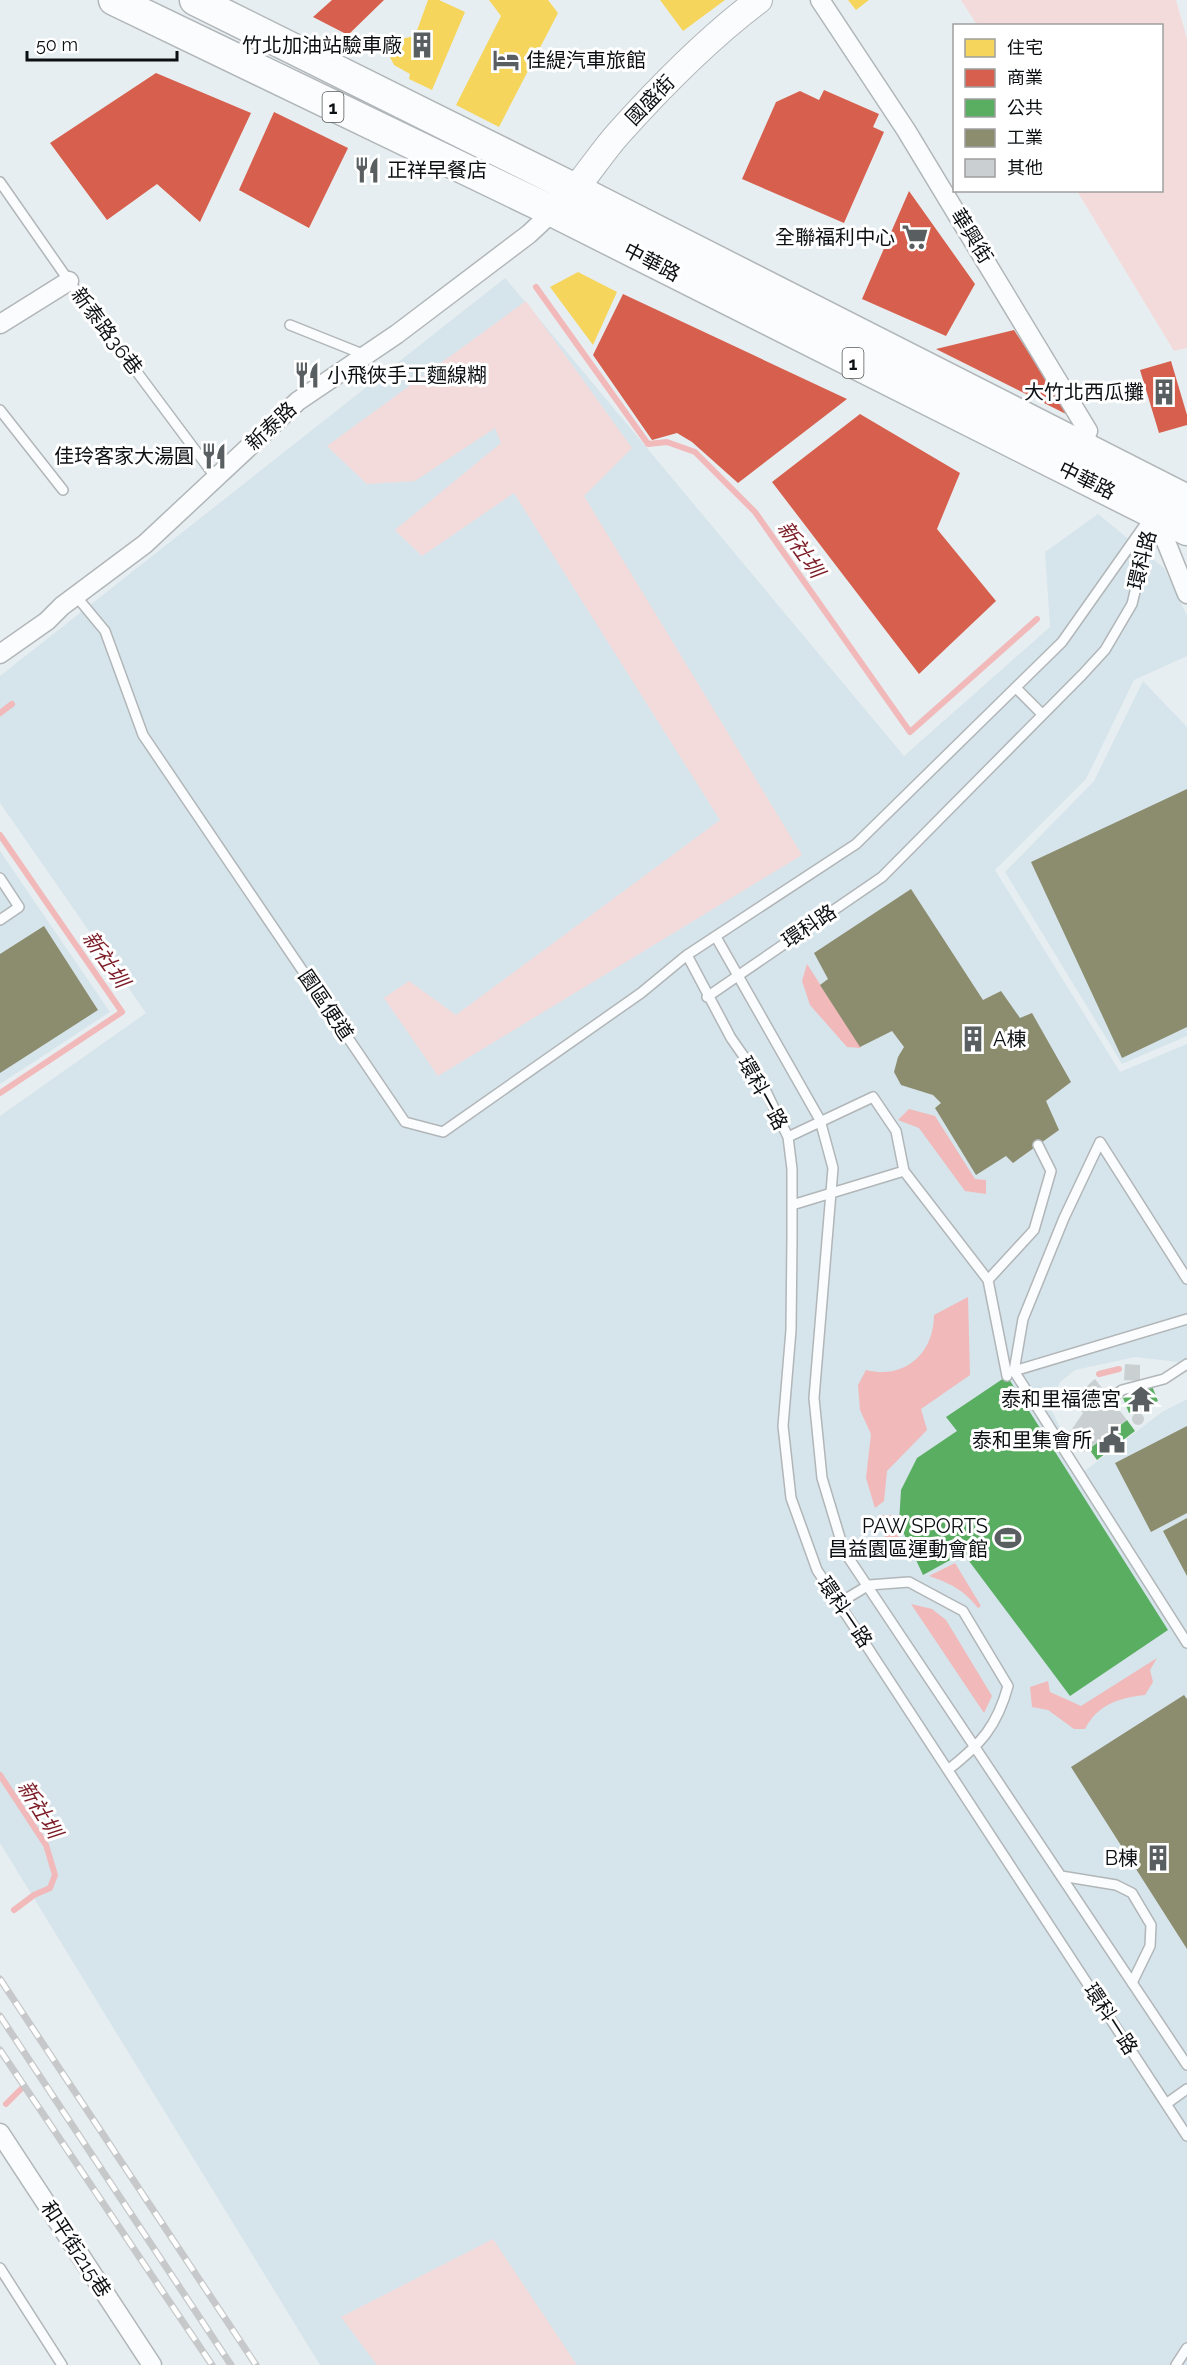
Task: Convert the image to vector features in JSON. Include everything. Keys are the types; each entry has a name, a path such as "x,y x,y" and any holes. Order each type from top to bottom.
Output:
{"main road":[{"name":"中華路","path":"114,0 554,212 1168,500"},
{"name":"中華路","path":"195,0 575,189 1081,448 1168,500 1187,530"}],"street":[{"name":"國盛街","path":"554,212 616,136 653,96 721,28 759,0"},
{"name":"華興街","path":"820,0 906,130 1088,431 1081,448"},
{"name":"新泰路","path":"0,654 47,621 145,544 298,401 365,355 530,234 554,212"},
{"path":"0,324 69,281"},
{"path":"1168,500 1187,594"},
{"name":"和平街215巷","path":"0,2133 152,2365"}],"lane":[{"name":"新泰路36巷","path":"0,182 69,281 216,478"},
{"path":"290,325 365,355"},
{"path":"0,411 63,490"},
{"name":"環科路","path":"687,955 856,844 1062,642 1168,500"},
{"name":"環科路","path":"707,997 882,877 1105,650 1131,604 1168,500"},
{"name":"園區便道","path":"76,596 105,632 143,735 405,1122 443,1132 641,993 687,955"},
{"path":"1016,688 1042,714"},
{"path":"0,878 19,907 0,920"},
{"name":"環科一路","path":"716,937 736,976 820,1120 833,1168 814,1398 822,1478 844,1551 869,1585 1187,2065"},
{"name":"環科一路","path":"687,955 707,997 731,1038 761,1081 788,1137 792,1205 790,1330 783,1426 791,1498 817,1570 1187,2136"},
{"path":"788,1137 873,1097 896,1131 904,1171 988,1280 1010,1374 1187,1643"},
{"path":"1010,1374 1023,1318 1064,1218 1100,1142 1187,1279"},
{"path":"988,1280 1034,1230 1051,1171 1038,1145"},
{"path":"792,1205 904,1171"},
{"path":"1010,1374 1187,1319"},
{"path":"1110,1399 1122,1390 1164,1379 1187,1364"},
{"path":"839,1603 869,1585 909,1582 963,1611 1008,1686 995,1722 977,1747 949,1769"},
{"path":"1061,1876 1116,1885 1132,1893 1151,1925 1150,1946 1132,1983"},
{"path":"1166,2104 1187,2089"},
{"path":"0,2268 62,2365"},
{"path":"1176,2365 1187,2348"}],"shaded area":[{"path":"961,0 1176,0 1187,39 1187,348 1174,351 1078,192 1163,192 1163,24 976,24"},
{"path":"505,278 904,756 1050,627 1045,552 1098,514 1164,568 1187,616 1187,656 1134,680 1086,779 995,870 1120,1072 1187,1044 1187,1363 1135,1357 1075,1370 1060,1382 1050,1407 1082,1473 1162,1412 1187,1399 1187,2365 320,2365 0,1843 0,1116 146,1013 0,803 0,676"},
{"path":"526,301 632,448 584,496 802,855 438,1076 384,998 409,981 456,1015 720,820 514,493 422,556 395,530 501,443 495,428 415,481 367,484 327,446"},
{"path":"1143,681 1187,727 1187,1036 1122,1064 1005,872 1094,781"},
{"path":"0,851 110,1012 0,1084"},
{"path":"807,964 861,1048 847,1047 810,1005 802,981"},
{"path":"909,1109 935,1116 975,1179 986,1180 986,1194 965,1191 919,1128 898,1120"},
{"path":"968,1297 970,1375 921,1409 927,1430 887,1471 884,1501 875,1508 866,1478 871,1434 860,1410 858,1385 866,1370 893,1371 915,1361 929,1341 934,1315"},
{"path":"878,1515 893,1515 903,1553 896,1555 885,1537"},
{"path":"955,1563 981,1606 978,1608 956,1588 929,1576"},
{"path":"911,1604 932,1609 946,1620 992,1696 984,1713"},
{"path":"1157,1658 1150,1670 1153,1682 1145,1695 1118,1700 1110,1704 1090,1720 1085,1729 1074,1729 1048,1710 1032,1707 1030,1687 1048,1681 1050,1692 1081,1706"},
{"path":"493,2239 577,2365 377,2365 341,2317"}],"building: 住宅":[{"name":"竹北加油站驗車廠","path":"428,0 439,0 465,12 432,90 409,79 410,74 394,65 390,57 396,40 415,36"},
{"name":"佳緹汽車旅館","path":"489,0 548,0 558,13 499,127 456,105 501,16"},
{"path":"660,0 725,0 683,31"},
{"path":"848,0 869,0 856,10"},
{"path":"578,272 617,292 593,345 550,287"}],"building: 商業":[{"path":"332,0 384,0 348,35 313,17"},
{"path":"156,73 251,113 200,222 157,184 107,220 50,143"},
{"path":"824,90 879,114 873,127 884,132 844,223 742,179 776,102 800,91 819,100"},
{"path":"274,112 348,148 309,228 239,190"},
{"name":"全聯福利中心","path":"909,191 975,284 946,336 862,299"},
{"path":"623,294 847,399 738,483 692,442 677,433 652,440 593,355"},
{"path":"1014,330 1070,416 936,349"},
{"name":"大竹北西瓜攤","path":"1171,361 1187,415 1187,425 1159,433 1140,370"},
{"path":"860,414 960,473 937,529 996,601 919,674 772,482"}],"building: 公共":[{"name":"PAW SPORTS 昌益園區運動會館","path":"1007,1376 1168,1630 1070,1696 963,1553 923,1575 899,1523 901,1490 917,1458 957,1431 946,1417"},
{"name":"泰和里福德宮","path":"1152,1386 1158,1401 1129,1413 1123,1398"},
{"name":"泰和里集會所","path":"1127,1420 1135,1431 1097,1460 1089,1449"}],"building: 工業":[{"path":"1187,789 1187,1027 1122,1058 1031,862"},
{"name":"A棟","path":"911,889 983,1000 1001,991 1020,1018 1032,1013 1071,1082 1046,1101 1059,1130 1013,1163 1006,1156 976,1175 935,1108 941,1103 933,1095 901,1085 894,1072 898,1057 904,1047 892,1031 860,1047 820,985 828,979 814,953"},
{"path":"44,926 98,1010 0,1073 0,954"},
{"path":"1187,1426 1187,1513 1151,1532 1115,1463"},
{"path":"1187,1518 1187,1576 1163,1531"},
{"name":"B棟","path":"1184,1695 1187,1699 1187,1949 1071,1767"}],"building: 其他":[{"path":"1125,1364 1140,1365 1140,1381 1124,1380"},
{"path":"1095,1379 1127,1420 1084,1452 1070,1432 1083,1413 1072,1399"},
{"path":"1138,1413 1144,1419 1138,1425 1132,1419"}],"waterway":[{"name":"新社圳","path":"536,287 648,444 667,442 695,452 755,512 910,732 1037,619"},
{"name":"新社圳","path":"0,713 12,704"},
{"name":"新社圳","path":"0,835 122,1012 0,1093"},
{"path":"1099,1374 1119,1369"},
{"name":"新社圳","path":"0,1775 46,1845 55,1875 50,1888 34,1895 14,1910"},
{"name":"新社圳","path":"6,2104 22,2088"}],"railway":[{"path":"0,1979 256,2365"},
{"path":"0,2016 231,2365"},
{"path":"0,2050 212,2365"}],"place":[{"name":"竹北加油站驗車廠","path":"422,45"},
{"name":"佳緹汽車旅館","path":"506,60"},
{"name":"正祥早餐店","path":"367,170"},
{"name":"全聯福利中心","path":"915,237"},
{"name":"小飛俠手工麵線糊","path":"307,375"},
{"name":"大竹北西瓜攤","path":"1164,392"},
{"name":"佳玲客家大湯圓","path":"214,456"},
{"name":"A棟","path":"973,1039"},
{"name":"泰和里福德宮","path":"1141,1399"},
{"name":"泰和里集會所","path":"1112,1440"},
{"name":"PAW SPORTS 昌益園區運動會館","path":"1008,1538"},
{"name":"B棟","path":"1158,1858"}]}
